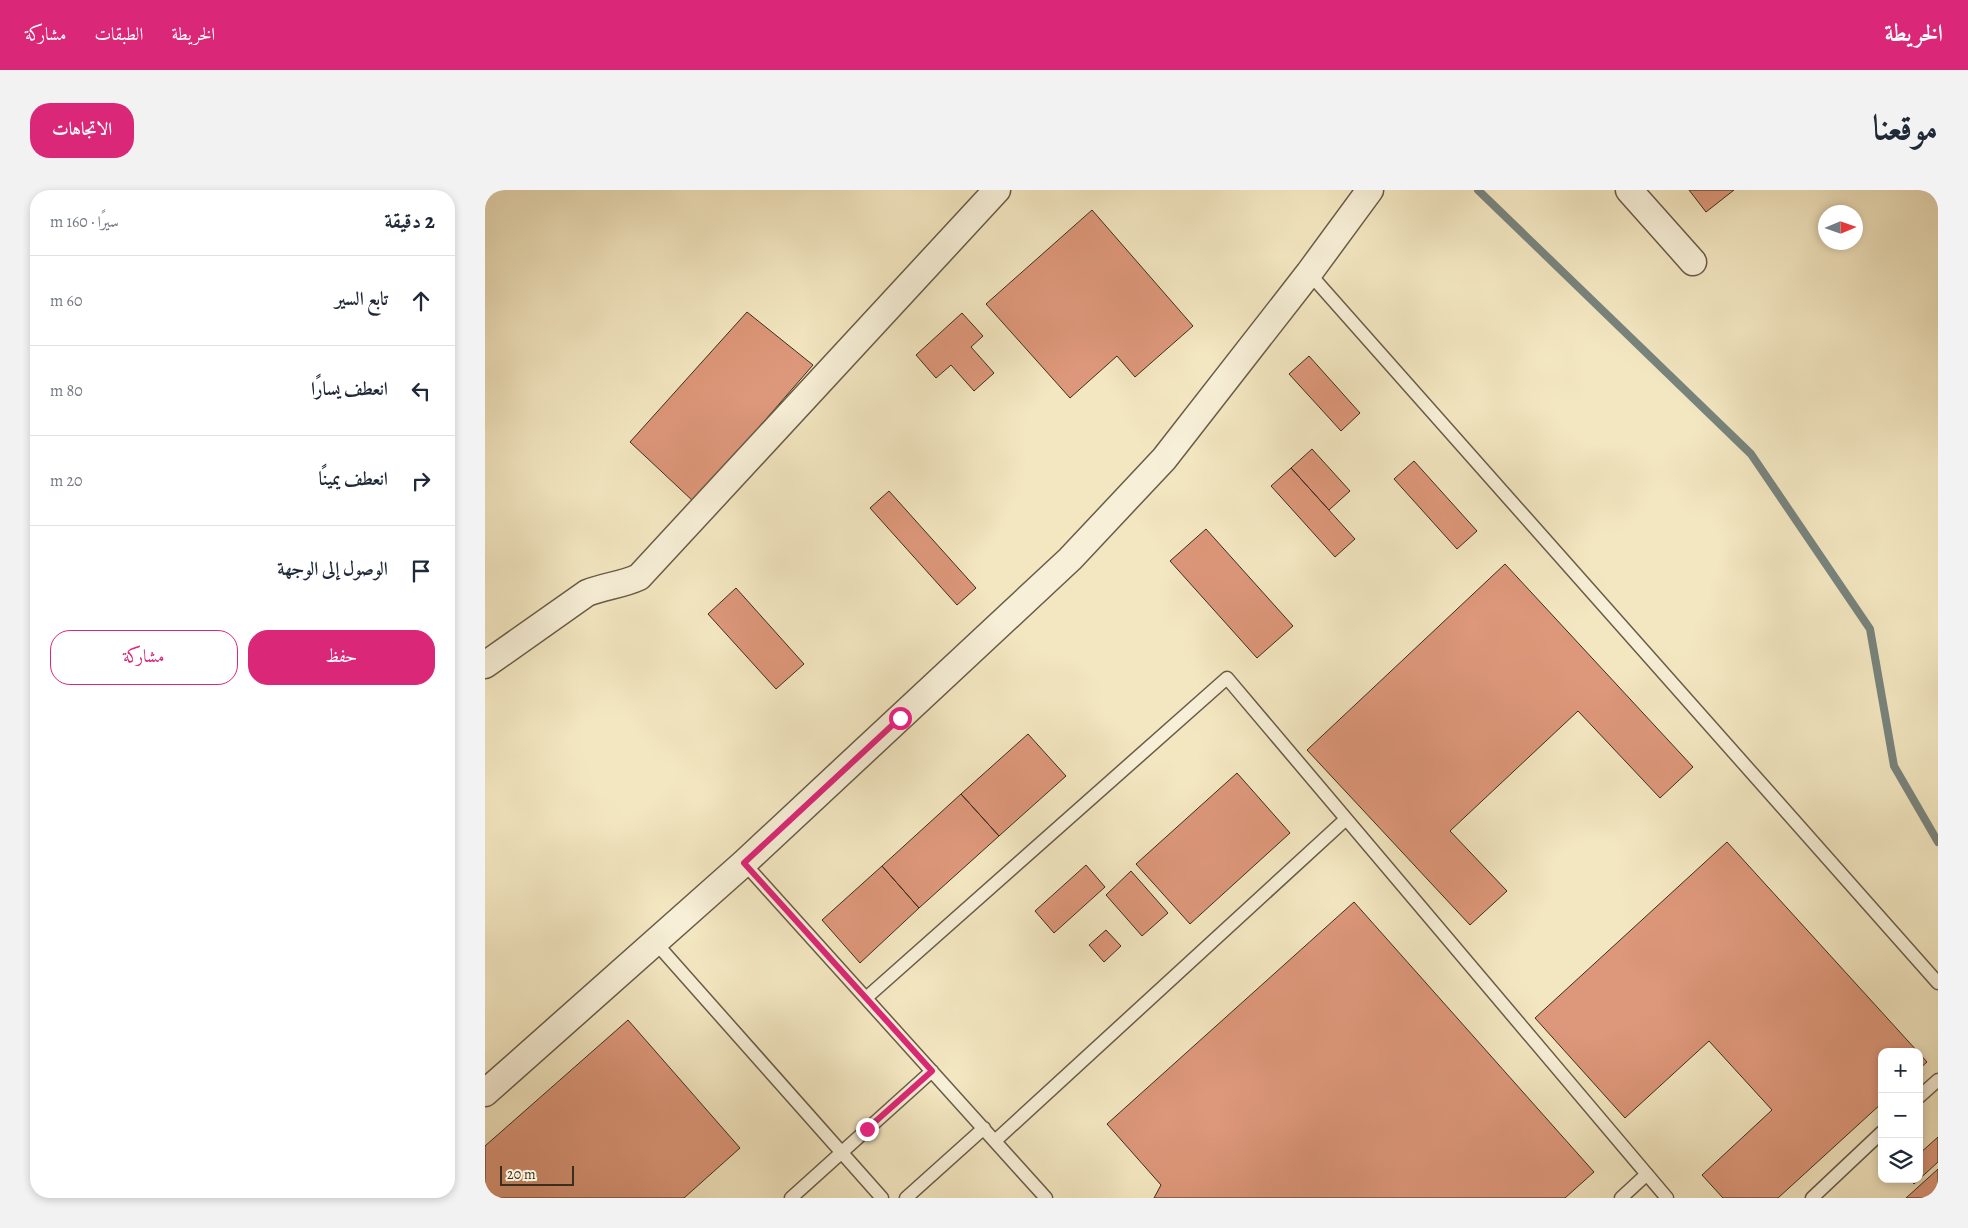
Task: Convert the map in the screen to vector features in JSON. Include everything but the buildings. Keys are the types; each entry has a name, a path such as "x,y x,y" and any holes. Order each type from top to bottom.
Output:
{"street":[{"path":"485,665 587,593 605,586 623,584 639,577 997,190"},
{"path":"485,1093 744,863 1070,559 1164,458 1309,273 1370,190"},
{"path":"1629,190 1693,262"}],"lane":[{"path":"1309,273 1938,983"},
{"path":"866,998 1227,678 1667,1198"},
{"path":"995,1141 1347,819"},
{"path":"744,863 984,1128 1039,1196"},
{"path":"655,942 883,1198"},
{"path":"791,1198 932,1071"},
{"path":"1923,1093 1938,1080"},
{"path":"906,1198 984,1128"},
{"path":"1812,1198 1878,1136"},
{"path":"1621,1198 1647,1174"}],"waterway":[{"path":"1478,190 1751,454 1870,629 1894,766 1938,842"}],"route":[{"path":"867,1129 932,1071 744,863 900,718"}]}
